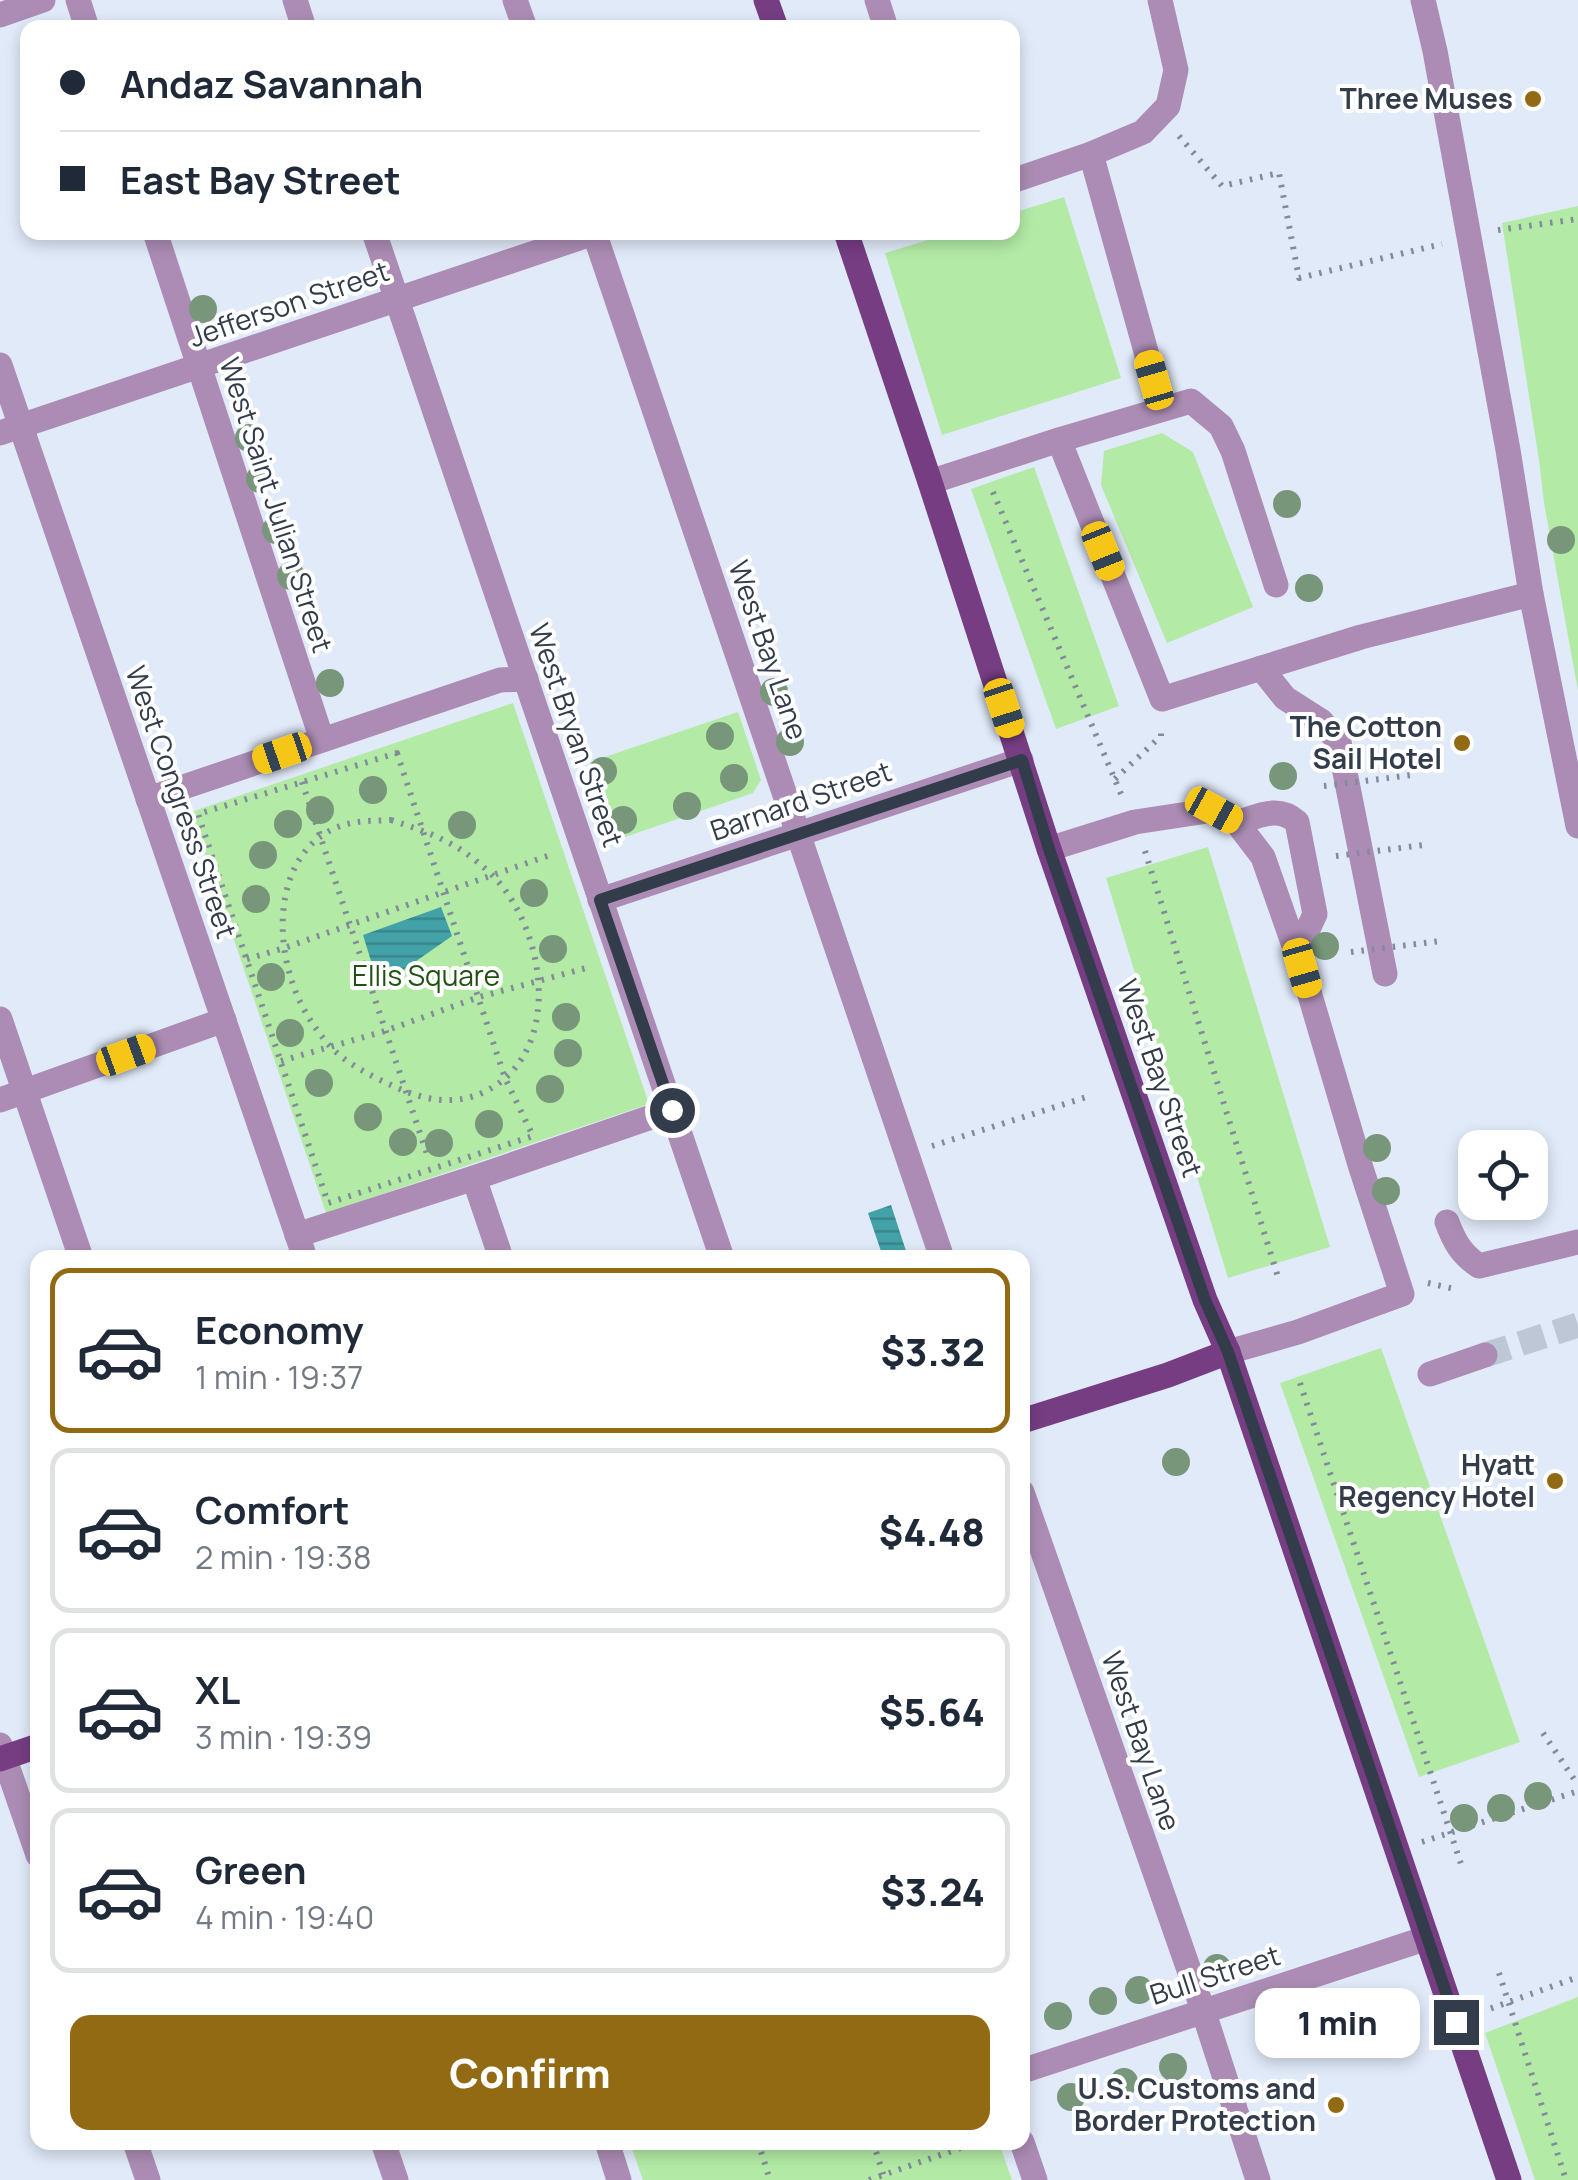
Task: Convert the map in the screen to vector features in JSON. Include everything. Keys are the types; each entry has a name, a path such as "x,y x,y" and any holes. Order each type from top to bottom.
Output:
{"main road":[{"name":"West Bay Street","path":"854,240 1049,849 1205,1300 1228,1352 1509,2180"},
{"path":"1030,1418 1228,1352"},
{"path":"1,1754 30,1748"}],"street":[{"path":"0,15 43,0"},
{"path":"1020,177 1142,132 1168,106 1176,70 1160,0"},
{"path":"1423,0 1505,432 1531,594 1578,826"},
{"path":"1091,154 1162,409"},
{"name":"West Saint Julian Street","path":"158,240 322,740"},
{"name":"West Bryan Street","path":"377,240 719,1250"},
{"name":"Jefferson Street","path":"11,430 574,240"},
{"name":"West Bay Lane","path":"596,240 606,300 798,833 939,1250"},
{"name":"West Congress Street","path":"0,365 11,430 148,799 301,1246"},
{"path":"930,482 1191,401 1221,426 1233,451 1276,585"},
{"path":"1059,440 1162,699 1361,637 1531,594"},
{"path":"1261,668 1285,698 1321,721 1339,742 1384,974"},
{"path":"148,799 500,680 526,679"},
{"name":"Barnard Street","path":"600,900 1022,760"},
{"path":"1049,849 1136,822 1214,810 1237,823 1263,856 1297,953 1402,1294 1298,1332 1228,1352"},
{"path":"1237,823 1276,811 1288,814 1296,822 1315,914 1297,953"},
{"path":"0,1019 12,1096 79,1250"},
{"path":"12,1096 224,1020"},
{"path":"301,1246 474,1178 672,1110"},
{"path":"474,1178 498,1250"},
{"path":"1447,1222 1455,1244 1479,1266 1578,1242"},
{"path":"1430,1374 1485,1356"},
{"name":"West Bay Lane","path":"1030,1515 1203,2010 1258,2180"},
{"path":"1,1754 30,1833"},
{"name":"Bull Street","path":"1030,2068 1428,1938"},
{"path":"138,2150 148,2180"},
{"path":"386,2150 396,2180"},
{"path":"610,2150 620,2180"},
{"path":"1025,2150 1034,2180"}],"path":[{"path":"1160,114 1222,186 1279,174 1299,278 1430,248"},
{"path":"1486,231 1578,219"},
{"path":"990,487 1114,780 1161,736"},
{"path":"396,753 423,830 505,1078 533,1136 328,1203 198,814 396,753"},
{"path":"1324,786 1412,775"},
{"path":"302,782 432,1169"},
{"path":"391,820 458,846 494,876 530,934 538,980 537,1024 524,1059 505,1078 486,1091 458,1101 440,1101 406,1092 365,1073 331,1047 307,1016 291,979 284,948 284,897 290,873 320,836 357,822 391,820"},
{"path":"1136,822 1278,1278"},
{"path":"1336,856 1424,844"},
{"path":"246,959 557,853"},
{"path":"1351,952 1441,941"},
{"path":"281,1061 538,980 595,966"},
{"path":"907,1153 1090,1096"},
{"path":"1427,1282 1449,1288"},
{"path":"1300,1383 1461,1864"},
{"path":"1397,1850 1578,1788 1543,1732"},
{"path":"1498,1973 1566,2180"},
{"path":"1514,2000 1578,1977"},
{"path":"761,2150 770,2180"},
{"path":"875,2150 884,2178"},
{"path":"869,2180 884,2178 953,2150"}],"green space":[{"path":"1064,197 1121,378 942,435 885,253 928,240 1020,240 1020,211"},
{"path":"1578,206 1578,691 1544,503 1502,223"},
{"path":"1162,433 1193,452 1253,607 1167,643 1101,485 1104,451"},
{"path":"1034,467 1119,706 1056,729 971,489"},
{"name":"Ellis Square","path":"513,703 649,1104 326,1213 191,812"},
{"path":"738,712 761,780 753,793 625,837 613,832 590,762"},
{"path":"1208,847 1330,1247 1228,1278 1106,878"},
{"path":"1381,1348 1520,1742 1419,1777 1280,1383"},
{"path":"1578,1997 1578,2180 1535,2180 1485,2033"},
{"path":"632,2150 1001,2150 1012,2180 643,2180"}],"water":[{"path":"441,907 452,936 379,987 363,935"},
{"path":"891,1205 906,1250 881,1250 868,1213"}],"tunnel":[{"path":"1485,1355 1578,1325"}],"place":[{"name":"Three Muses","path":"1533,99"},
{"name":"The Cotton Sail Hotel","path":"1462,743"},
{"name":"Hyatt Regency Hotel","path":"1555,1481"},
{"name":"U.S. Customs and Border Protection","path":"1336,2105"}],"route":[{"path":"672,1110 600,900 1022,760 1049,849 1205,1300 1228,1352 1456,2022"}]}
